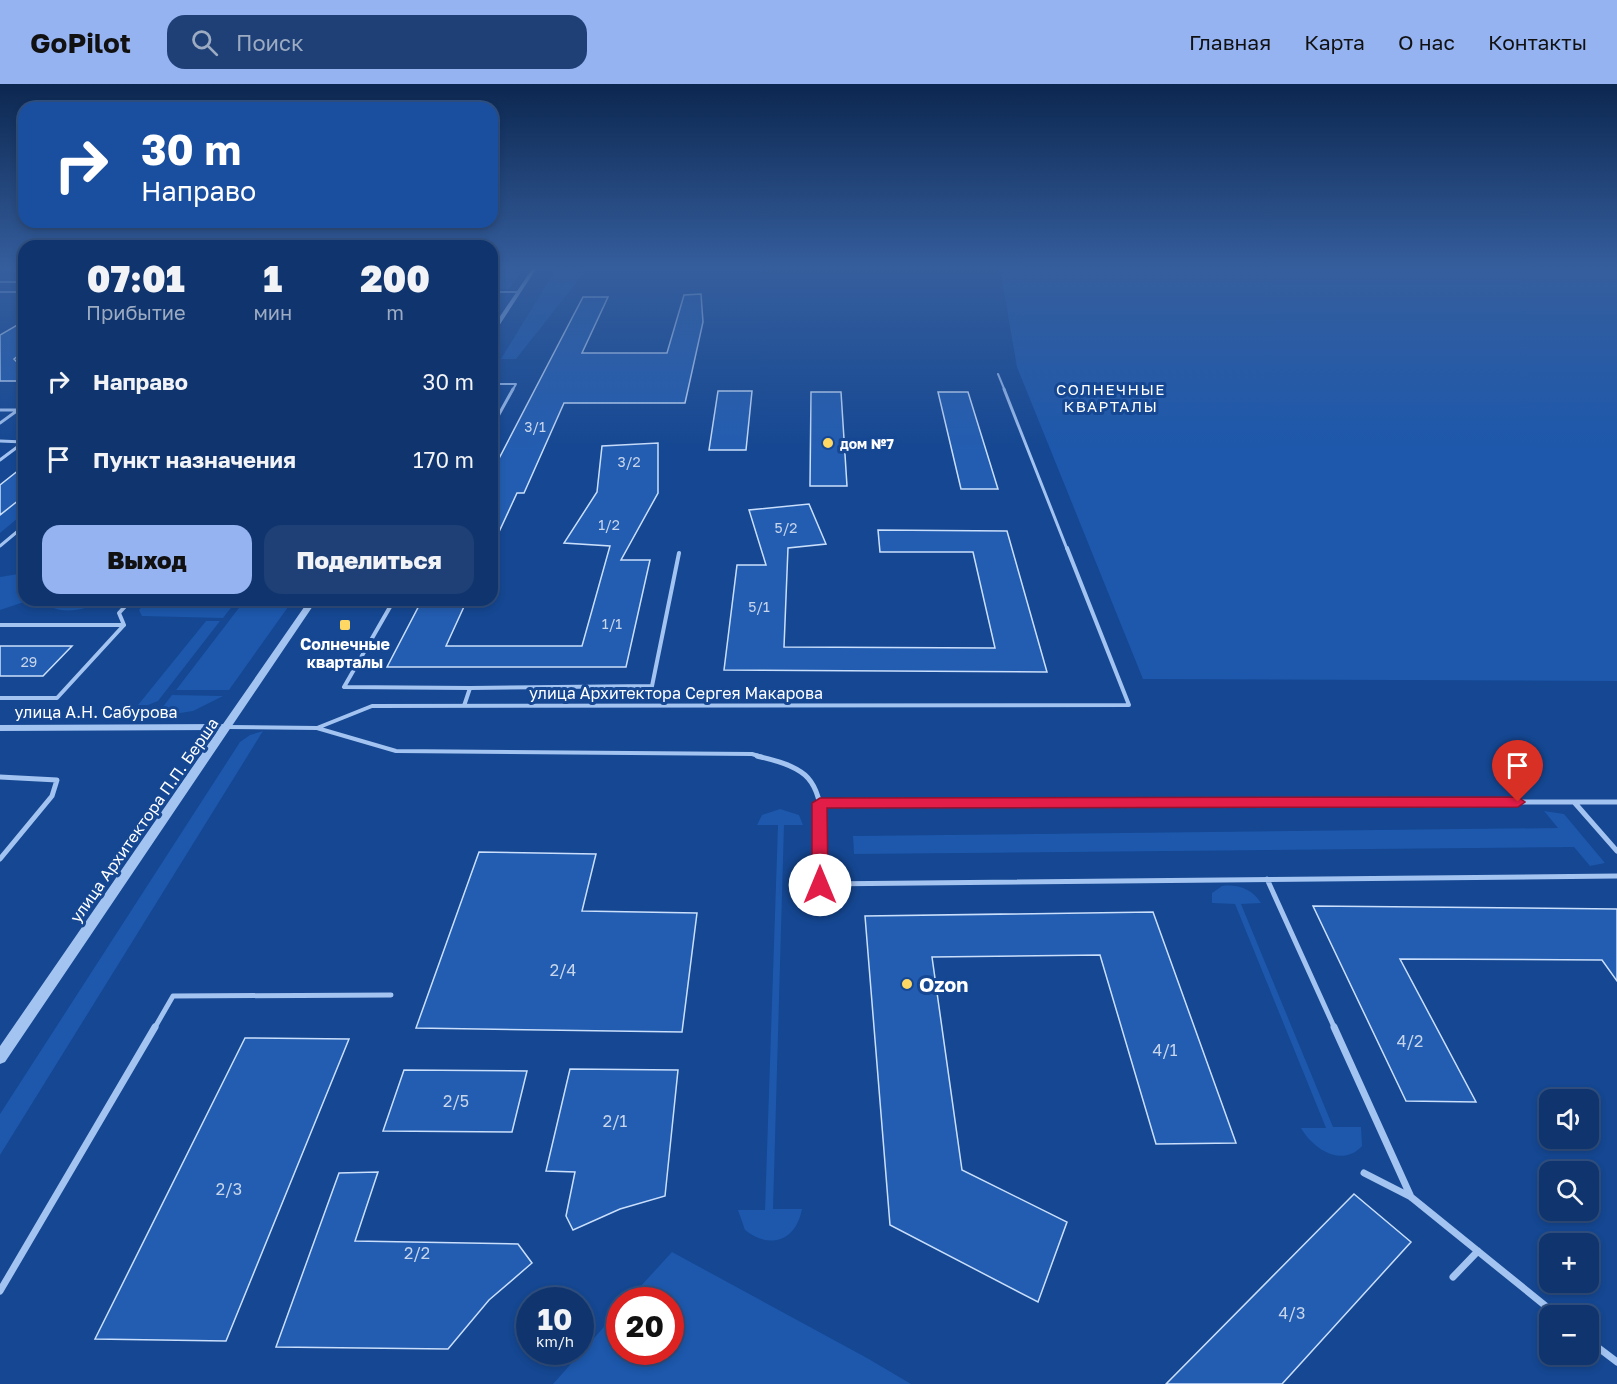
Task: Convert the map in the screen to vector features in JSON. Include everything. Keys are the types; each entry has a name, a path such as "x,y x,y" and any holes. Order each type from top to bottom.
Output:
{"street":[{"name":"улица Архитектора П.П. Берша","path":"0,1058 309,606"},
{"name":"улица А.Н. Сабурова","path":"0,728 228,727"}],"lane":[{"name":"улица Архитектора Сергея Макарова","path":"228,727 317,728 372,706 1129,705 998,374"},
{"path":"498,384 516,384 498,416"},
{"path":"0,410 18,410 0,423"},
{"path":"0,441 18,442"},
{"path":"0,460 18,446"},
{"path":"0,546 18,531"},
{"path":"391,606 344,687 652,686 680,553"},
{"path":"124,626 119,613 125,606"},
{"path":"0,625 124,626"},
{"path":"0,698 57,698 124,626"},
{"path":"464,706 470,688"},
{"path":"317,728 396,752 752,754 795,769 811,781 820,803 820,885 1617,876"},
{"path":"0,777 57,780 52,796 0,859"},
{"path":"1574,802 1617,851"},
{"path":"820,803 1617,802"},
{"path":"1267,879 1411,1197"},
{"path":"0,1291 173,996 391,995"},
{"path":"1364,1173 1411,1197 1544,1305"},
{"path":"1453,1277 1478,1251"},
{"path":"1599,1348 1617,1362"}],"shaded area":[{"path":"519,330 539,330 516,359 501,359"},
{"path":"1011,330 1617,330 1617,681 1143,679 1017,367"},
{"path":"18,501 18,518 0,533 0,515"},
{"path":"18,574 18,604 0,610 0,577"},
{"path":"49,606 91,606 70,610"},
{"path":"143,606 232,606 223,618 142,616 139,610"},
{"path":"240,606 289,606 229,690 176,690"},
{"path":"206,621 220,621 158,701 148,705 138,705"},
{"path":"172,695 223,696 193,711 155,717"},
{"path":"263,731 0,1155 0,1114 240,742 250,735"},
{"path":"780,809 799,815 803,825 784,825 773,1209 802,1209 794,1229 781,1239 772,1241 754,1236 745,1230 738,1210 765,1210 778,825 757,825 762,815"},
{"path":"1544,811 1564,814 1605,863 1590,866 1574,847 854,854 853,836 1558,828"},
{"path":"1222,886 1244,888 1261,903 1241,904 1333,1127 1361,1127 1362,1146 1354,1152 1337,1156 1328,1153 1313,1143 1301,1128 1326,1128 1235,904 1212,903 1212,893"},
{"path":"672,1252 911,1384 553,1384 570,1365 594,1365 594,1338 606,1325 606,1365 684,1365 684,1287 640,1287"}],"building":[{"path":"9,330 18,330 18,356 14,359 18,361 18,381 0,381 0,335"},
{"path":"566,330 593,330 582,353 667,353 674,330 701,330 685,403 564,403 524,493 517,493 498,534 498,460"},
{"path":"718,391 752,391 746,450 709,450"},
{"path":"811,392 841,392 847,486 810,486"},
{"path":"938,392 968,392 998,489 961,489"},
{"path":"658,443 658,493 621,560 650,560 626,667 387,667 419,606 464,606 446,646 582,646 610,546 564,543 597,492 602,446"},
{"path":"18,471 18,501 0,515 0,485"},
{"path":"809,504 826,544 788,548 784,647 995,648 973,552 880,552 878,530 1007,531 1047,672 724,670 737,565 766,565 749,510"},
{"path":"0,646 72,646 43,676 0,676"},
{"path":"479,852 596,854 582,911 697,913 682,1032 416,1028"},
{"path":"1313,906 1617,909 1617,981 1602,960 1400,959 1476,1102 1406,1101"},
{"path":"1153,912 1236,1143 1156,1144 1100,955 932,957 962,1170 1067,1222 1038,1302 890,1225 865,916"},
{"path":"245,1038 349,1039 226,1341 95,1339"},
{"path":"570,1069 678,1070 665,1196 620,1209 573,1230 566,1216 575,1172 546,1171"},
{"path":"404,1070 527,1071 512,1132 383,1131"},
{"path":"378,1172 355,1241 518,1244 532,1263 489,1300 448,1349 276,1347 339,1173"},
{"path":"1354,1194 1411,1242 1282,1384 1166,1384"}],"place":[{"name":"дом №7","path":"828,443"},
{"name":"Солнечные кварталы","path":"345,625"},
{"name":"Ozon","path":"907,984"}],"district":[{"name":"СОЛНЕЧНЫЕ КВАРТАЛЫ","path":"1111,398"}],"route":[{"path":"820,885 820,803 1518,802"}]}
